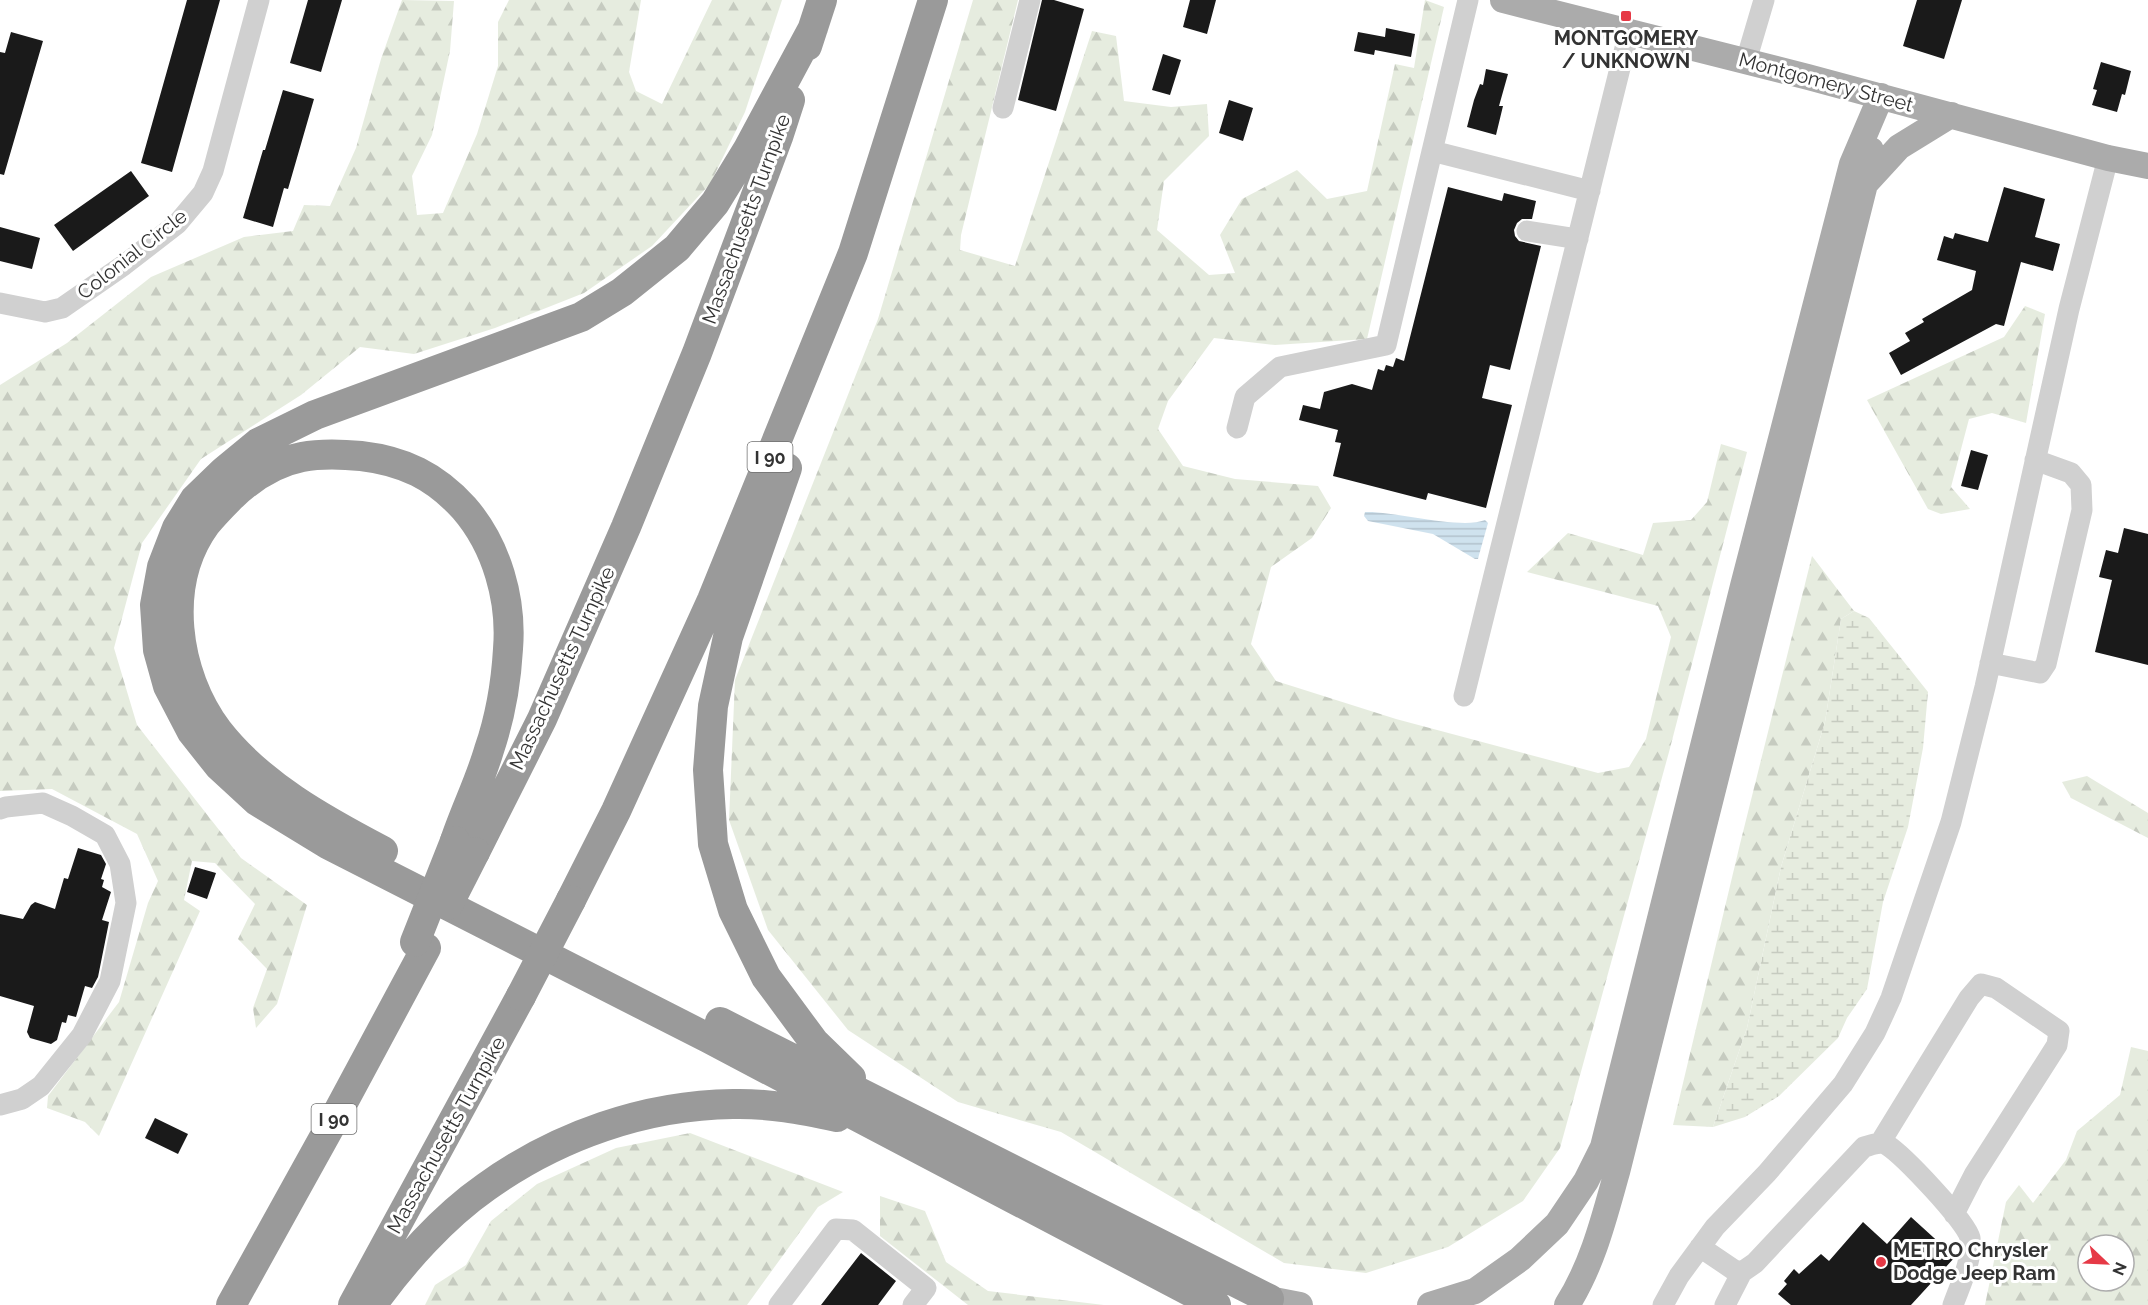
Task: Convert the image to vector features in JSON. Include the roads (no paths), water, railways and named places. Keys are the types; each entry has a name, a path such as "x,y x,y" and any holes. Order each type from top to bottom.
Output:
{"highway":[{"name":"Massachusetts Turnpike","path":"465,847 542,719 626,527 697,353 778,137 822,0"},
{"name":"Massachusetts Turnpike","path":"352,1305 571,900 616,811 712,600 853,253 933,0"},
{"path":"813,28 748,149 715,202 677,248 622,292 581,317 315,415 258,443 195,499 177,528 162,567 155,605 158,650 168,687 192,732 219,766 257,801 329,845 708,1038 868,1109 1275,1302"},
{"path":"853,253 804,420 728,637 712,706 708,770 713,844 733,910 766,977 868,1109"},
{"path":"465,847 502,702 507,658 507,610 499,572 488,542 468,513 448,491 417,470 382,458 337,453 300,457 267,470 245,484 206,524 183,572 180,600 179,630 184,664 217,730 245,761 285,794 364,841 659,992 1216,1305"},
{"name":"I 90","path":"231,1305 374,1045 465,847"},
{"path":"372,1305 389,1281 430,1235 485,1187 542,1153 598,1129 639,1115 685,1107 735,1104 797,1109 868,1109"}],"main road":[{"name":"Montgomery Street","path":"1503,0 1951,114 2108,158 2148,166"},
{"path":"1567,1305 1577,1290 1596,1246 1617,1172 1865,184 1881,96"},
{"path":"1430,1305 1475,1292 1520,1259 1557,1224 1586,1180 1603,1147 1743,585 1852,164 1881,96"},
{"path":"1865,184 1899,147 1951,114"},
{"path":"1275,1302 1300,1305"}],"street":[{"name":"Colonial Circle","path":"0,303 45,312 62,308 124,265 177,224 195,204 207,186 213,171 259,0"},
{"path":"1003,108 1030,0"},
{"path":"1237,428 1245,397 1280,367 1386,345 1468,0"},
{"path":"1746,61 1764,0"},
{"path":"1464,696 1629,32"},
{"path":"1432,151 1590,191"},
{"path":"1662,1305 1679,1276 1715,1227 1767,1173 1843,1084 1875,1033 1891,998 1950,822 1990,663 2069,309 2108,158"},
{"path":"1527,231 1578,238"},
{"path":"1990,663 2040,673 2046,664 2082,510 2081,485 2072,473 2035,460"},
{"path":"0,809 43,803 105,835 120,864 126,903 110,981 82,1035 41,1086 22,1099 0,1105"},
{"path":"1880,1143 1969,998 1981,984 1996,988 2059,1031 2057,1045 1974,1175 1954,1214"},
{"path":"1725,1305 1742,1272 1755,1263 1864,1147 1880,1143 1887,1146 1917,1173 1965,1226 1970,1238 1970,1255 1953,1305"},
{"path":"779,1305 836,1229 853,1230 926,1288 913,1305"},
{"path":"1700,1247 1734,1270 1742,1272"}],"water":[{"path":"1365,512 1444,522 1485,520 1488,523 1478,559 1475,559 1433,534 1368,521 1364,516"}],"place":[{"name":"MONTGOMERY / UNKNOWN","path":"1626,16"},
{"name":"METRO Chrysler Dodge Jeep Ram","path":"1881,1262"}]}
